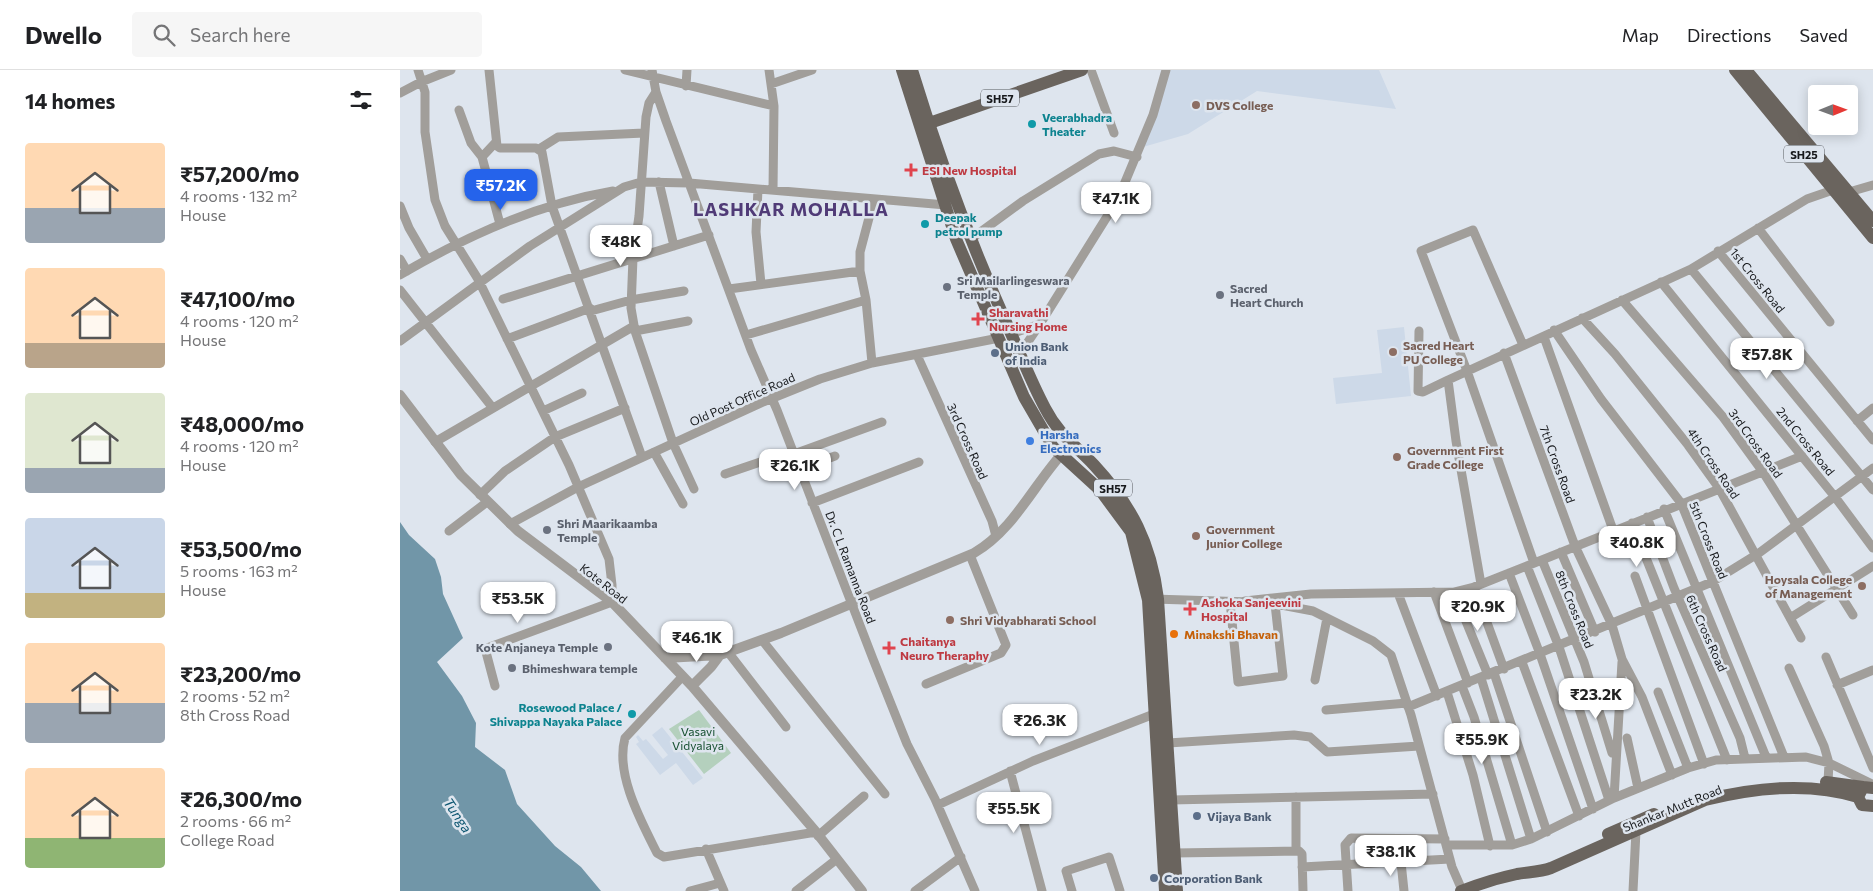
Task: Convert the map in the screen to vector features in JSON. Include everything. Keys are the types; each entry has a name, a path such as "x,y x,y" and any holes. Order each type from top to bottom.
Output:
{"main road":[{"path":"902,70 923,125"},
{"path":"912,70 923,125"},
{"name":"SH57","path":"923,125 1082,70"},
{"name":"SH25","path":"1735,70 1873,238"},
{"name":"SH25","path":"1746,70 1873,221"},
{"name":"SH57","path":"923,125 956,239 1005,336 1019,355 1045,410 1061,435 1121,497 1140,527 1156,581 1153,599 1154,714 1166,891"},
{"name":"SH57","path":"923,125 971,238 1026,402 1053,447 1100,490 1131,532 1153,599 1168,743 1177,891"},
{"name":"Shankar Mutt Road","path":"1462,891 1519,874 1570,854 1683,801 1726,790 1754,783 1828,782 1868,788"},
{"name":"Shankar Mutt Road","path":"1519,874 1534,873 1552,868 1726,790 1806,789 1838,792 1868,788"},
{"name":"Shankar Mutt Road","path":"1868,788 1862,805 1872,805"}],"street":[{"path":"418,70 425,92 425,132 435,200 445,226 480,282 543,411 609,559 612,602 489,646 486,652 495,686"},
{"path":"400,93 421,82 452,70"},
{"path":"489,70 496,142 500,148 539,149 558,137 644,133"},
{"path":"625,70 653,74 686,86 774,106"},
{"path":"686,86 687,70"},
{"path":"770,70 774,106 774,190"},
{"path":"772,84 812,70"},
{"path":"1092,70 1114,133"},
{"path":"1019,355 1118,199 1153,115 1166,70"},
{"name":"Dr. C L Ramanna Road","path":"653,74 656,92 708,235 812,503 908,744 938,804 975,891"},
{"path":"656,92 649,103 644,133 631,300 634,329 673,443 694,489"},
{"path":"459,110 471,143 482,157 500,224"},
{"path":"482,157 496,142"},
{"path":"539,149 542,152 552,206 642,457"},
{"path":"971,238 1023,201 1099,154 1114,150 1137,157"},
{"path":"400,259 403,273 427,259 500,224 552,206 619,190 641,182 689,183 946,205"},
{"path":"659,182 674,246"},
{"path":"1419,331 1418,391 1423,392 1504,353 1544,337 1554,330 1691,269 1718,251 1808,199 1833,190 1849,192 1873,185"},
{"path":"758,189 756,232 761,284"},
{"path":"400,341 560,226 619,190"},
{"path":"872,364 866,300 860,271 860,252 874,199"},
{"path":"400,206 409,228 427,259"},
{"path":"1758,228 1830,322"},
{"name":"8th Cross Road","path":"1523,345 1473,230 1421,251 1467,371 1534,563 1575,640 1612,753"},
{"path":"503,299 577,274 708,235"},
{"name":"1st Cross Road","path":"1718,251 1873,440"},
{"path":"1691,269 1873,490"},
{"path":"729,289 860,271"},
{"name":"2nd Cross Road","path":"1661,282 1835,497 1873,548"},
{"path":"400,290 492,407"},
{"path":"507,339 590,310 631,300 684,291"},
{"path":"746,335 866,300"},
{"name":"3rd Cross Road","path":"1622,300 1723,418 1763,472 1838,587 1853,615"},
{"name":"4th Cross Road","path":"1582,318 1666,417 1718,488 1801,638"},
{"path":"435,442 602,343 634,329 688,321"},
{"name":"Old Post Office Road","path":"510,524 578,487 642,457 772,398 820,379 872,364 1005,336 1040,324"},
{"name":"5th Cross Road","path":"1554,330 1601,399 1681,503 1784,757"},
{"path":"1544,337 1613,530"},
{"name":"7th Cross Road","path":"1504,353 1575,546 1612,626 1622,659 1642,697 1672,775"},
{"name":"3rd Cross Road","path":"917,355 992,521 996,536"},
{"path":"1448,380 1478,585 1504,669"},
{"path":"543,411 582,393"},
{"name":"Kote Road","path":"400,395 460,475 510,524 612,602 682,678 692,686 817,834 862,891"},
{"path":"449,531 484,498 505,471 555,437 625,408"},
{"path":"1857,421 1873,408"},
{"path":"725,474 794,453 882,422"},
{"path":"665,658 724,653 762,640 970,555 988,545 1071,444"},
{"path":"654,452 683,504"},
{"path":"800,468 835,456"},
{"path":"1245,601 1311,594 1454,592 1509,573 1664,509 1802,456"},
{"path":"812,503 919,462"},
{"path":"1326,710 1408,705 1437,696 1678,598 1712,582 1755,556 1873,468"},
{"path":"1664,509 1766,757"},
{"name":"6th Cross Road","path":"1647,516 1678,598 1740,738 1745,758"},
{"path":"1632,523 1728,760"},
{"path":"1561,552 1595,632"},
{"path":"926,684 1001,653 1005,648 1006,645 970,555"},
{"path":"1534,563 1612,799"},
{"path":"1790,618 1873,566"},
{"path":"1509,573 1540,654 1593,809"},
{"path":"1635,576 1704,764"},
{"path":"1434,592 1465,685 1512,845"},
{"path":"1454,592 1488,675 1547,832"},
{"path":"1398,593 1437,696"},
{"path":"1153,599 1245,601 1275,604 1313,612 1373,640 1391,655 1408,705 1450,859 1462,891"},
{"path":"1230,601 1238,682 1283,676 1275,604"},
{"path":"1315,680 1327,618"},
{"path":"762,640 885,794"},
{"path":"692,686 724,653"},
{"path":"724,653 786,727"},
{"path":"1826,656 1837,685 1869,748 1873,768"},
{"path":"1612,799 1622,659"},
{"path":"1522,662 1579,816"},
{"path":"1789,668 1822,741 1829,763 1828,782"},
{"path":"1837,685 1873,670"},
{"path":"1488,675 1531,839"},
{"path":"682,678 625,738 622,749 632,802 657,853 664,857 706,849 817,834 864,796"},
{"path":"1447,692 1473,775 1490,846"},
{"path":"1658,692 1688,768"},
{"path":"938,804 1010,772 1154,714"},
{"path":"1168,743 1294,735 1310,737 1327,752 1419,746"},
{"path":"1627,738 1638,788"},
{"path":"1348,891 1345,845 1351,838 1490,846 1512,845 1547,832 1638,788 1688,768 1704,764 1745,758 1806,757 1829,763 1868,788"},
{"path":"1010,772 1042,891"},
{"path":"1171,800 1432,794"},
{"path":"1296,797 1296,851"},
{"path":"1633,891 1636,831"},
{"path":"690,891 722,887 706,849"},
{"path":"1175,853 1296,851 1302,854 1303,891"},
{"path":"915,891 961,857"},
{"path":"1072,891 1066,871 1109,857 1120,891"},
{"path":"796,891 837,859"},
{"path":"1302,868 1450,859"},
{"path":"1401,862 1404,891"}],"shaded area":[{"name":"DVS College","path":"1167,70 1379,70 1396,109 1257,91 1188,134 1143,147"},
{"name":"Sacred Heart PU College","path":"1404,327 1411,396 1336,404 1333,378 1382,373 1377,330"},
{"name":"Vasavi Vidyalaya","path":"662,727 703,778 693,785 676,763 660,775 636,744 639,742 636,737 638,735 643,741 646,739 663,759 668,755 652,735"}],"green space":[{"name":"Vasavi Vidyalaya","path":"699,710 731,753 704,774 669,729"}],"water":[{"name":"Tunga","path":"400,522 409,535 435,559 441,577 443,594 463,638 437,662 462,696 476,723 475,747 505,770 517,804 555,846 581,867 601,891 400,891"}],"place":[{"name":"DVS College","path":"1196,105"},
{"name":"Veerabhadra Theater","path":"1032,124"},
{"name":"ESI New Hospital","path":"911,170"},
{"name":"Deepak petrol pump","path":"925,224"},
{"name":"Sri Mailarlingeswara Temple","path":"947,287"},
{"name":"Sacred Heart Church","path":"1220,295"},
{"name":"Sharavathi Nursing Home","path":"978,319"},
{"name":"Sacred Heart PU College","path":"1393,352"},
{"name":"Union Bank of India","path":"995,353"},
{"name":"Harsha Electronics","path":"1030,441"},
{"name":"Government First Grade College","path":"1397,457"},
{"name":"Shri Maarikaamba Temple","path":"547,530"},
{"name":"Government Junior College","path":"1196,536"},
{"name":"Hoysala College of Management","path":"1862,586"},
{"name":"Ashoka Sanjeevini Hospital","path":"1190,609"},
{"name":"Shri Vidyabharati School","path":"950,620"},
{"name":"Minakshi Bhavan","path":"1174,634"},
{"name":"Kote Anjaneya Temple","path":"608,647"},
{"name":"Chaitanya Neuro Theraphy","path":"889,648"},
{"name":"Bhimeshwara temple","path":"512,668"},
{"name":"Rosewood Palace / Shivappa Nayaka Palace","path":"632,714"},
{"name":"Vijaya Bank","path":"1197,816"},
{"name":"Corporation Bank","path":"1154,878"}],"district":[{"name":"LASHKAR MOHALLA","path":"791,209"}]}
